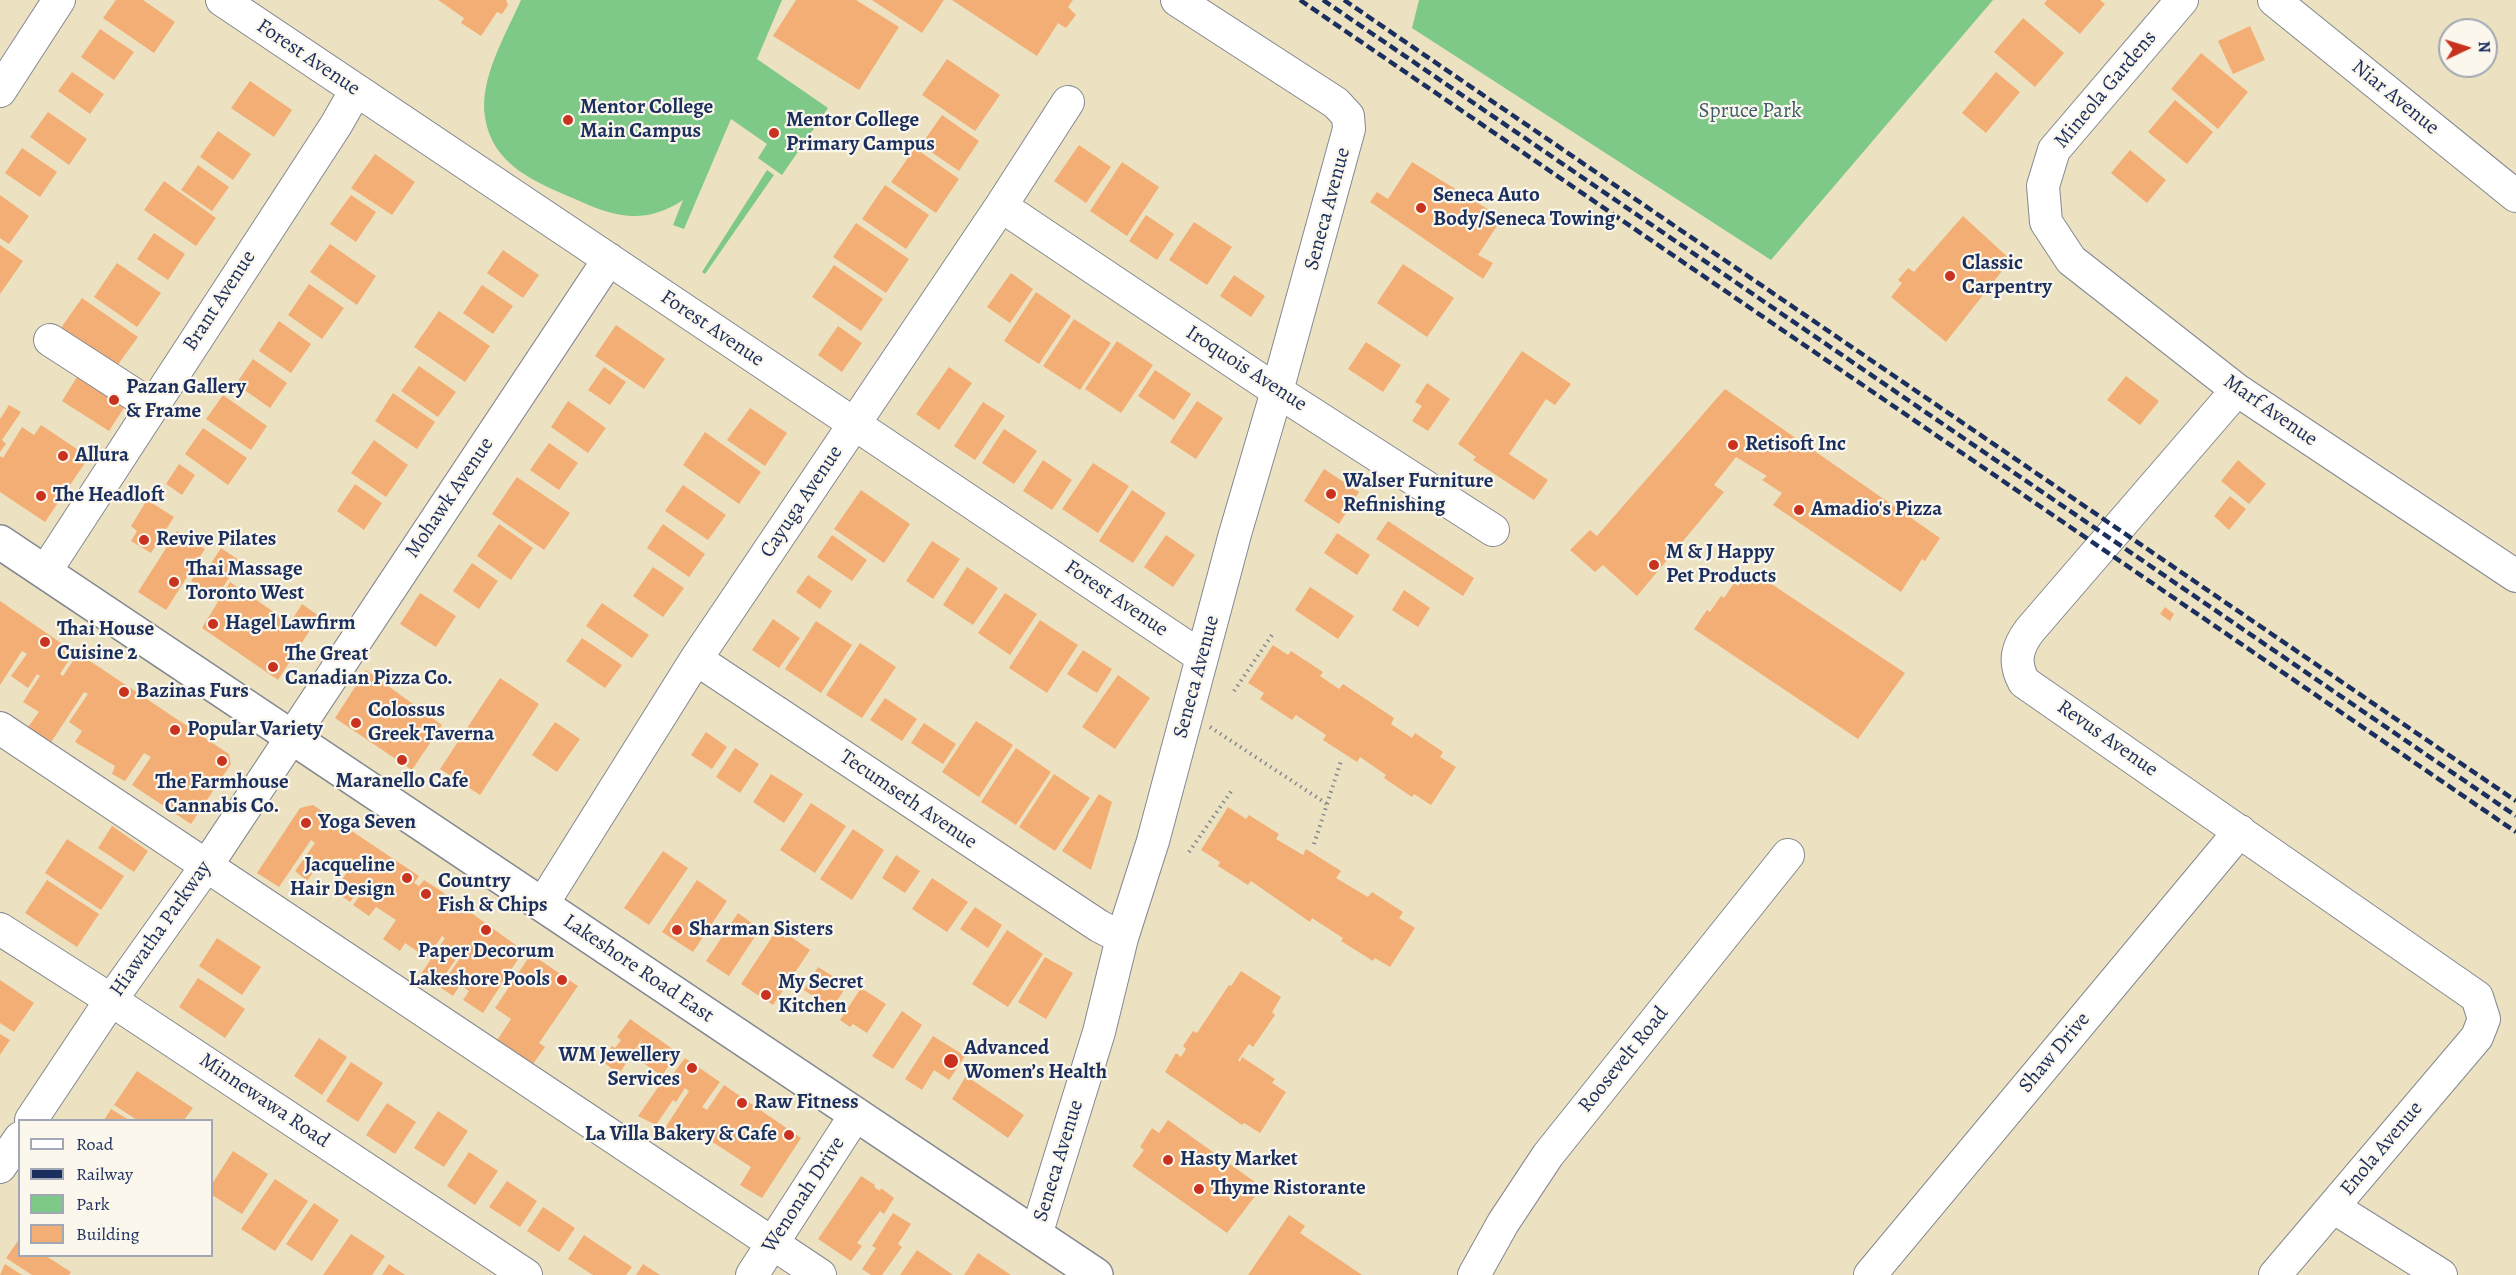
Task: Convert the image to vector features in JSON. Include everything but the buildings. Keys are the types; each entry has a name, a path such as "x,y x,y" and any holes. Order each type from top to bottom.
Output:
{"main road":[{"name":"Lakeshore Road East","path":"0,542 1096,1275"}],"street":[{"path":"0,92 59,0"},
{"name":"Forest Avenue","path":"222,0 1202,657"},
{"name":"Seneca Avenue","path":"1036,1235 1096,1041 1122,938 1153,841 1235,534 1349,129 1348,116 1336,103 1178,0"},
{"name":"Mineola Gardens","path":"2046,222 2043,186 2054,150 2182,0"},
{"name":"Niar Avenue","path":"2274,0 2516,196"},
{"name":"Brant Avenue","path":"45,572 356,90"},
{"name":"Cayuga Avenue","path":"542,905 696,659 1068,102"},
{"name":"Iroquois Avenue","path":"1000,206 1277,391 1493,530"},
{"name":"Marf Avenue","path":"2046,222 2071,260 2237,390 2516,576"},
{"name":"Mohawk Avenue","path":"291,737 609,259"},
{"path":"50,340 152,406"},
{"name":"Revus Avenue","path":"2237,390 2019,644 2017,656 2019,672 2024,682 2477,997 2484,1018"},
{"name":"Tecumseth Avenue","path":"696,659 1099,926 1122,938"},
{"path":"0,728 820,1275"},
{"name":"Hiawatha Parkway","path":"32,1119 111,1000 207,865 291,737"},
{"name":"Shaw Drive","path":"1870,1275 2240,831"},
{"name":"Roosevelt Road","path":"1474,1275 1503,1223 1548,1155 1788,855"},
{"name":"Minnewawa Road","path":"0,929 526,1275"},
{"name":"Enola Avenue","path":"2275,1275 2477,1037 2484,1018"},
{"name":"Wenonah Drive","path":"752,1275 856,1114"},
{"path":"0,1167 18,1141"},
{"path":"2333,1207 2441,1275"}],"path":[{"path":"1234,691 1274,632"},
{"path":"1188,712 1327,804"},
{"path":"1314,844 1341,761"},
{"path":"1188,852 1232,790"}],"green space":[{"name":"Mentor College Main Campus","path":"521,0 782,0 757,59 828,108 782,175 758,158 767,144 731,119 684,229 673,225 683,200 665,210 638,216 602,210 545,186 518,170 496,148 489,134 484,102 486,87 501,42"},
{"name":"Spruce Park","path":"1419,0 1993,0 1771,260 1412,28"},
{"path":"767,170 774,175 705,274 702,272"}],"railway":[{"path":"1300,0 2516,832"},
{"path":"1323,0 2516,816"},
{"path":"1344,0 2516,801"}],"place":[{"name":"Mentor College Main Campus","path":"568,120"},
{"name":"Mentor College Primary Campus","path":"774,133"},
{"name":"Seneca Auto Body/Seneca Towing","path":"1421,208"},
{"name":"Classic Carpentry","path":"1950,276"},
{"name":"Pazan Gallery & Frame","path":"114,400"},
{"name":"Retisoft Inc","path":"1733,445"},
{"name":"Allura","path":"63,456"},
{"name":"Walser Furniture Refinishing","path":"1331,494"},
{"name":"The Headloft","path":"41,496"},
{"name":"Amadio's Pizza","path":"1799,510"},
{"name":"Revive Pilates","path":"144,540"},
{"name":"M & J Happy Pet Products","path":"1654,565"},
{"name":"Thai Massage Toronto West","path":"174,582"},
{"name":"Hagel Lawfirm","path":"213,624"},
{"name":"Thai House Cuisine 2","path":"45,642"},
{"name":"The Great Canadian Pizza Co.","path":"273,667"},
{"name":"Bazinas Furs","path":"124,692"},
{"name":"Colossus Greek Taverna","path":"356,723"},
{"name":"Popular Variety","path":"175,730"},
{"name":"Maranello Cafe","path":"402,760"},
{"name":"The Farmhouse Cannabis Co.","path":"222,761"},
{"name":"Yoga Seven","path":"306,823"},
{"name":"Jacqueline Hair Design","path":"407,878"},
{"name":"Country Fish & Chips","path":"426,894"},
{"name":"Paper Decorum","path":"486,930"},
{"name":"Sharman Sisters","path":"677,930"},
{"name":"Lakeshore Pools","path":"562,980"},
{"name":"My Secret Kitchen","path":"766,995"},
{"name":"Advanced Women’s Health","path":"951,1061"},
{"name":"WM Jewellery Services","path":"692,1068"},
{"name":"Raw Fitness","path":"742,1103"},
{"name":"La Villa Bakery & Cafe","path":"789,1135"},
{"name":"Hasty Market","path":"1168,1160"},
{"name":"Thyme Ristorante","path":"1199,1189"}]}
